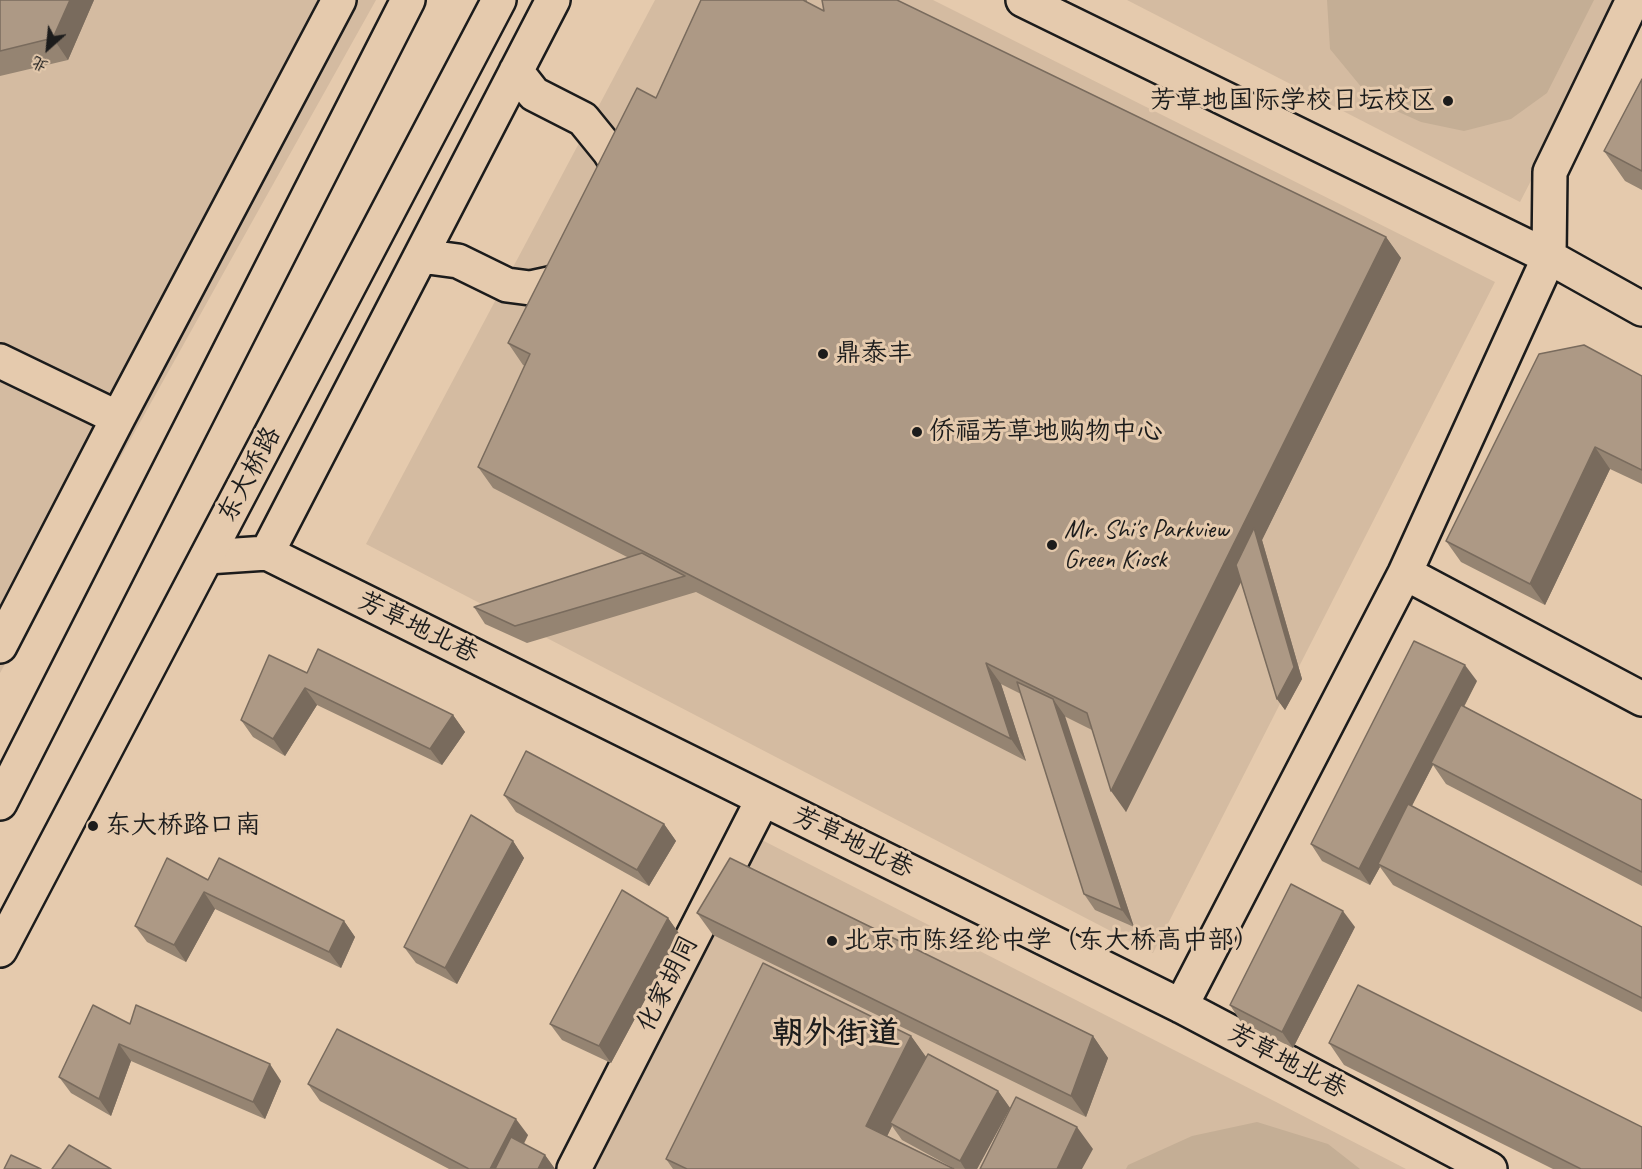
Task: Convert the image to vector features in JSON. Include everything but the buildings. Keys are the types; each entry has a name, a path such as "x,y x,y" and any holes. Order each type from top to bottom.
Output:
{"street":[{"path":"0,646 339,0"},
{"path":"0,803 408,0"},
{"name":"东大桥路","path":"0,950 500,0"},
{"path":"207,557 267,553 553,0"},
{"path":"1023,0 1549,257 1642,309"},
{"path":"1181,1006 1405,573 1549,257 1550,172 1633,0"},
{"path":"516,72 534,94 583,119 609,151 619,167 620,179 620,191 610,211"},
{"path":"421,256 458,261 507,285 530,288 553,283 580,269 590,249"},
{"path":"0,361 118,418"},
{"name":"芳草地北巷","path":"267,553 1181,1006 1490,1169"},
{"path":"1405,573 1642,699"},
{"name":"化家胡同","path":"574,1169 763,799"}],"shaded area":[{"path":"0,0 376,0 0,673"},
{"name":"侨福芳草地购物中心","path":"655,0 933,0 1495,282 1153,953 366,544"},
{"name":"芳草地国际学校日坛校区","path":"1127,0 1624,0 1520,202"},
{"path":"1327,0 1594,0 1547,93 1511,119 1464,131 1421,122 1372,100 1330,49"},
{"name":"北京市陈经纶中学（东大桥高中部）","path":"756,837 1278,1103 1406,1169 595,1169"},
{"path":"1257,1122 1328,1144 1360,1169 1126,1169 1128,1165 1192,1136"}],"place":[{"name":"芳草地国际学校日坛校区","path":"1448,101"},
{"name":"鼎泰丰","path":"823,354"},
{"name":"侨福芳草地购物中心","path":"917,432"},
{"name":"Mr. Shi's Parkview Green Kiosk","path":"1052,545"},
{"name":"东大桥路口南","path":"93,826"},
{"name":"北京市陈经纶中学（东大桥高中部）","path":"832,941"}],"district":[{"name":"朝外街道","path":"836,1035"}]}
